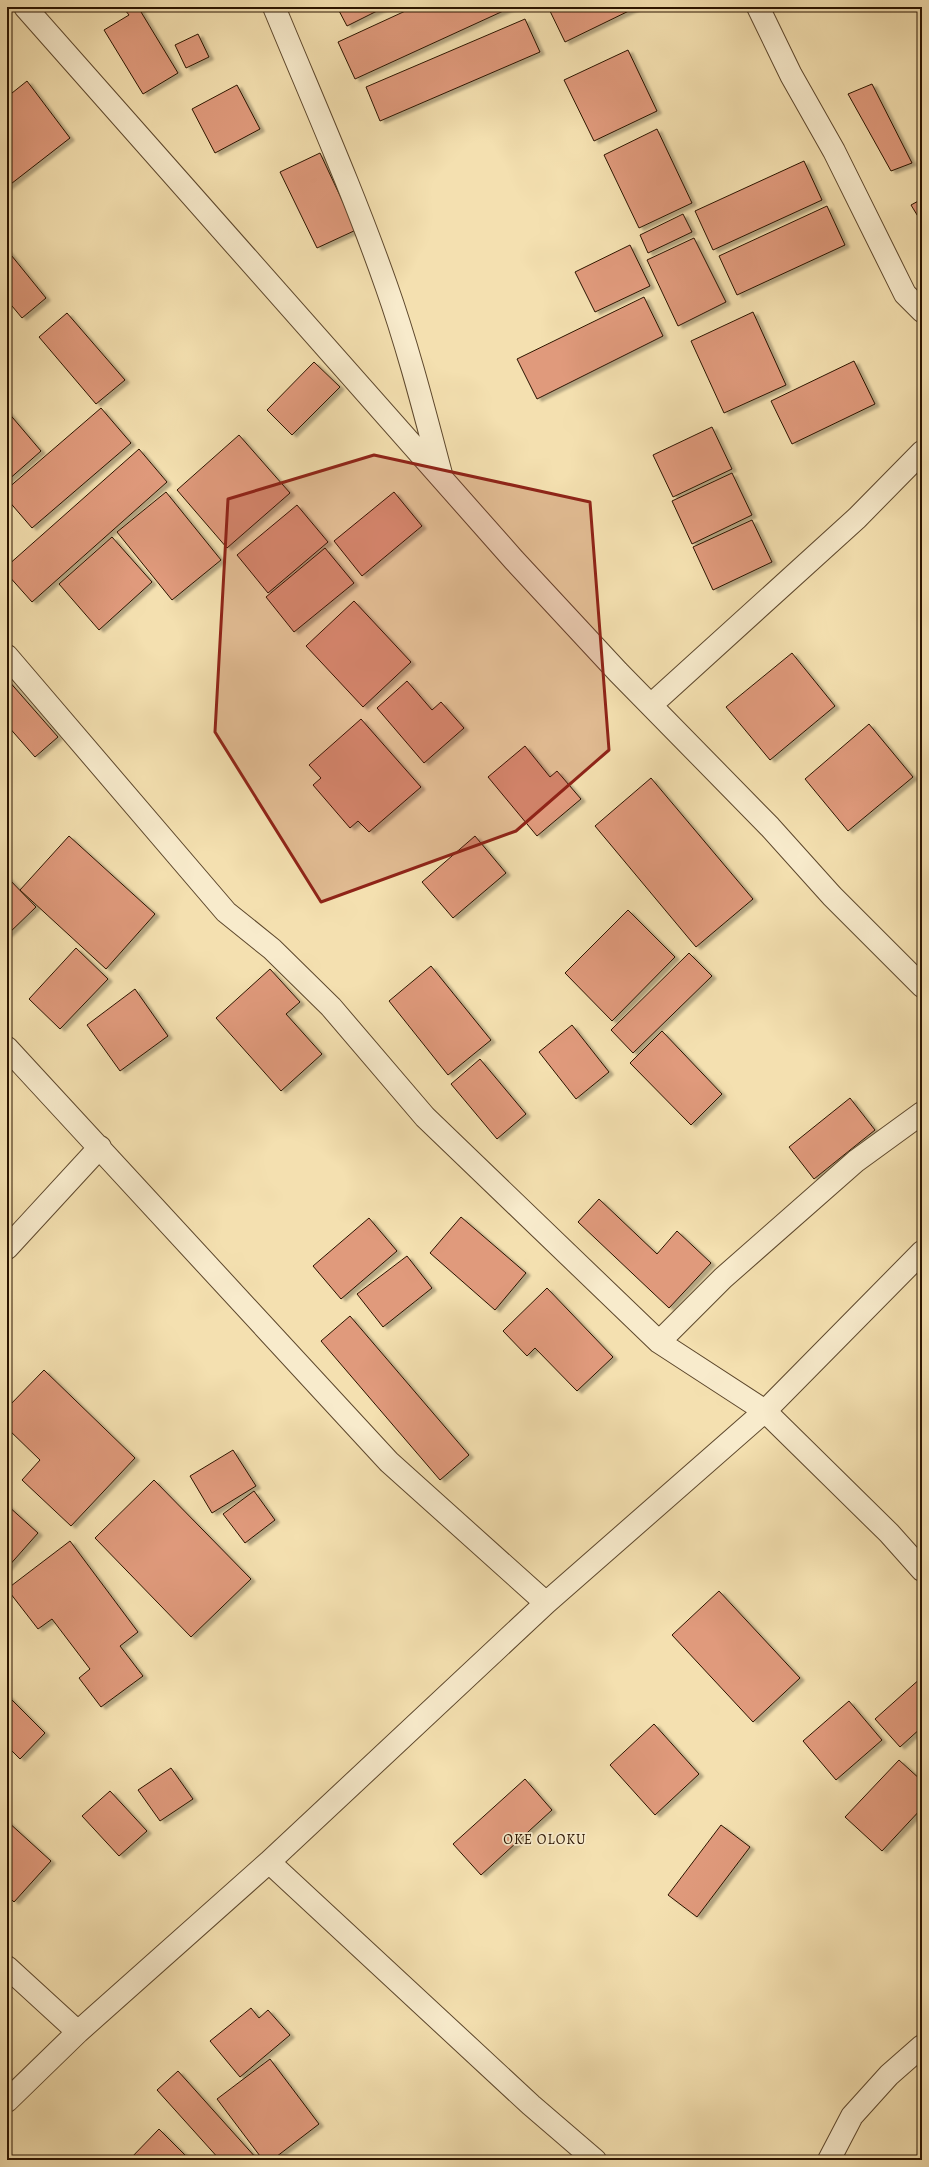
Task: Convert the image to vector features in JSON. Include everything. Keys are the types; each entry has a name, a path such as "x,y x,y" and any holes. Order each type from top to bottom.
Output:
{"street":[{"path":"25,7 514,560 651,705 770,827 832,896 922,986"},
{"path":"274,7 342,169 386,285 413,366 442,479"},
{"path":"758,7 791,75 834,151 905,294 922,311"},
{"path":"651,705 857,518 922,452"},
{"path":"7,656 226,912 272,949 325,1002 425,1117 659,1342 765,1411 889,1533 922,1570"},
{"path":"7,1048 100,1147 389,1462 546,1603"},
{"path":"659,1342 723,1278 856,1161 922,1113"},
{"path":"7,1248 100,1147"},
{"path":"7,2101 78,2032 269,1862 546,1603 765,1411 922,1252"},
{"path":"269,1862 531,2105 595,2160"},
{"path":"7,1967 78,2032"},
{"path":"829,2160 852,2116 890,2075 922,2046"}],"highlighted area":[{"path":"374,455 590,502 609,750 516,831 321,902 215,732 228,499"}],"building":[{"path":"130,7 138,7 178,73 143,94 104,30 129,15 125,10"},
{"path":"337,7 385,7 347,26"},
{"path":"414,7 512,7 355,79 338,42"},
{"path":"548,7 637,7 565,42"},
{"path":"525,19 540,52 380,121 366,87"},
{"path":"198,34 209,57 186,68 175,45"},
{"path":"628,50 657,111 594,141 564,80"},
{"path":"27,81 70,138 7,187 7,97"},
{"path":"872,84 912,163 891,171 848,94"},
{"path":"237,85 260,129 215,153 192,109"},
{"path":"657,129 692,203 639,228 604,155"},
{"path":"320,153 356,230 317,248 280,172"},
{"path":"804,161 822,200 713,250 695,211"},
{"path":"922,199 922,223 911,205"},
{"path":"827,206 845,245 737,295 719,256"},
{"path":"683,214 692,232 648,253 640,235"},
{"path":"694,238 726,302 678,326 647,260"},
{"path":"630,245 650,286 595,312 575,272"},
{"path":"7,250 46,298 22,318 7,300"},
{"path":"644,297 663,336 537,399 517,359"},
{"path":"753,312 786,385 724,413 691,341"},
{"path":"67,313 125,380 96,404 39,337"},
{"path":"854,361 875,404 792,444 771,401"},
{"path":"314,362 340,387 292,435 267,410"},
{"path":"101,408 131,443 32,528 7,499 7,489"},
{"path":"7,411 41,451 7,481"},
{"path":"712,427 732,469 673,497 653,455"},
{"path":"239,435 290,493 227,548 177,490"},
{"path":"139,449 167,482 32,602 7,574 7,566"},
{"path":"732,473 752,515 692,544 672,501"},
{"path":"166,492 221,560 172,600 117,532"},
{"path":"394,492 422,526 362,576 334,541"},
{"path":"297,505 328,542 268,593 237,555"},
{"path":"752,520 772,562 713,590 693,547"},
{"path":"112,537 152,582 99,630 59,584"},
{"path":"325,548 354,583 294,632 266,597"},
{"path":"354,601 411,662 363,707 306,646"},
{"path":"792,653 835,706 770,760 726,707"},
{"path":"7,679 58,737 35,757 7,725"},
{"path":"407,681 432,710 441,702 464,728 424,763 377,708"},
{"path":"361,719 421,787 369,832 358,821 350,828 313,785 321,778 309,765"},
{"path":"869,724 913,777 848,831 805,779"},
{"path":"525,746 550,777 557,771 581,799 537,836 488,777"},
{"path":"651,778 753,899 696,947 595,826"},
{"path":"69,836 155,914 106,969 20,890"},
{"path":"475,836 506,873 453,918 422,882"},
{"path":"7,877 36,907 7,935"},
{"path":"628,910 675,957 612,1021 565,973"},
{"path":"76,948 108,979 60,1029 29,999"},
{"path":"689,953 712,976 633,1053 611,1030"},
{"path":"431,966 491,1040 448,1075 389,1001"},
{"path":"270,969 300,1002 286,1014 322,1054 281,1091 216,1018"},
{"path":"135,989 168,1036 120,1071 87,1025"},
{"path":"572,1025 609,1072 576,1099 539,1052"},
{"path":"662,1031 722,1094 691,1125 630,1063"},
{"path":"480,1059 526,1114 497,1139 451,1084"},
{"path":"850,1098 875,1130 814,1179 789,1147"},
{"path":"599,1199 657,1254 677,1231 711,1263 669,1308 578,1222"},
{"path":"461,1217 526,1273 495,1310 430,1253"},
{"path":"369,1218 397,1251 341,1299 313,1266"},
{"path":"407,1256 432,1288 383,1327 357,1294"},
{"path":"547,1288 613,1357 577,1391 535,1348 527,1356 503,1331"},
{"path":"350,1316 469,1455 440,1480 321,1341"},
{"path":"44,1370 135,1458 71,1526 22,1480 40,1460 7,1428 7,1408"},
{"path":"233,1450 256,1486 212,1513 190,1476"},
{"path":"154,1480 251,1579 191,1637 95,1538"},
{"path":"254,1491 275,1520 245,1543 223,1514"},
{"path":"7,1505 38,1533 7,1568"},
{"path":"70,1541 138,1632 120,1646 143,1676 101,1707 79,1678 90,1669 52,1619 38,1629 7,1589"},
{"path":"719,1591 800,1678 753,1722 672,1635"},
{"path":"922,1677 922,1727 900,1747 875,1719"},
{"path":"7,1695 45,1733 20,1759 7,1746"},
{"path":"849,1701 882,1740 836,1780 803,1741"},
{"path":"654,1724 699,1774 655,1815 610,1765"},
{"path":"899,1760 922,1781 922,1808 882,1851 845,1817"},
{"path":"171,1768 193,1799 160,1821 138,1790"},
{"path":"525,1779 552,1810 481,1875 453,1844"},
{"path":"110,1791 147,1831 119,1856 82,1816"},
{"path":"7,1821 51,1861 14,1902 7,1895"},
{"path":"721,1825 750,1847 697,1917 668,1895"},
{"path":"251,2008 259,2018 268,2010 290,2035 240,2077 210,2041"},
{"path":"270,2059 319,2124 272,2160 263,2160 217,2099"},
{"path":"178,2071 257,2160 220,2160 157,2090"},
{"path":"159,2129 190,2160 129,2160"}],"district":[{"name":"OKE OLOKU","path":"545,1839"}]}
